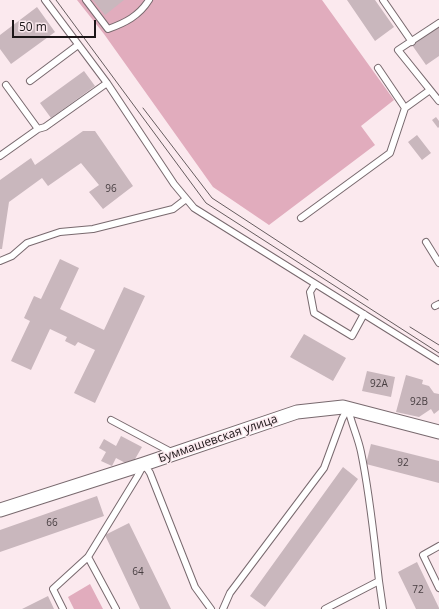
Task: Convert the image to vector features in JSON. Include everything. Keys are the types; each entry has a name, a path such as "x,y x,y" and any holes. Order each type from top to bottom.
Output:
{"street":[{"name":"Буммашевская улица","path":"0,510 175,454 297,412 343,407 439,432"}],"lane":[{"path":"45,0 107,83 174,184 194,208 439,361"},
{"path":"86,0 108,29 127,22 145,7 149,0"},
{"path":"383,0 412,42"},
{"path":"439,23 398,50 439,101"},
{"path":"30,81 78,45"},
{"path":"378,68 405,108"},
{"path":"0,156 38,129 45,127 107,83"},
{"path":"6,86 38,129"},
{"path":"301,218 390,153 405,108 430,90"},
{"path":"0,261 12,256 28,243 60,232 93,229 173,209 186,199"},
{"path":"426,242 439,263"},
{"path":"314,284 310,292 314,313 352,336 364,314"},
{"path":"348,408 350,419 361,451 369,494 383,609"},
{"path":"223,609 230,593 324,468 342,419 348,408"},
{"path":"111,420 175,454"},
{"path":"63,609 53,589 88,557 144,464 150,473 195,587 211,609"},
{"path":"439,546 423,555 439,588"},
{"path":"88,557 116,609"},
{"path":"325,609 379,581"}],"shaded area":[{"path":"77,0 322,0 394,100 361,126 375,145 269,225 213,187 104,34"},
{"path":"90,584 103,609 74,609 68,597"}],"building":[{"path":"93,0 124,0 105,15"},
{"path":"347,0 375,0 394,27 375,41"},
{"path":"37,7 55,32 11,64 0,49 0,35"},
{"path":"439,26 439,56 426,65 412,45"},
{"path":"84,71 95,86 51,118 40,103"},
{"path":"436,117 439,121 438,128 432,120"},
{"path":"83,131 95,131 133,186 103,209 89,192 99,185 81,163 48,186 42,178 9,202 2,249 0,249 0,180 31,158 35,165"},
{"path":"417,135 431,153 422,160 408,142"},
{"path":"60,259 79,268 60,309 104,330 124,287 145,296 95,403 74,393 95,350 78,342 75,346 65,341 67,337 50,329 31,370 11,361 30,321 24,318 34,296 41,299"},
{"path":"304,334 346,358 333,381 290,357"},
{"path":"367,371 395,377 391,397 362,391"},
{"path":"406,375 423,380 422,384 429,386 434,393 439,394 439,410 434,414 431,409 419,417 396,412"},
{"path":"121,436 142,447 131,466 116,458 112,466 101,461 106,452 99,448 104,439 116,446"},
{"path":"371,444 439,461 439,483 366,464"},
{"path":"343,467 358,479 265,607 250,596"},
{"path":"97,496 104,516 0,552 0,530"},
{"path":"129,523 171,609 140,609 105,535"},
{"path":"417,562 439,609 416,609 398,572"},
{"path":"48,596 54,609 22,609"}],"tram line":[{"path":"56,0 206,203 439,353"},
{"path":"143,108 212,198 368,300"},
{"path":"410,327 439,345"}]}
